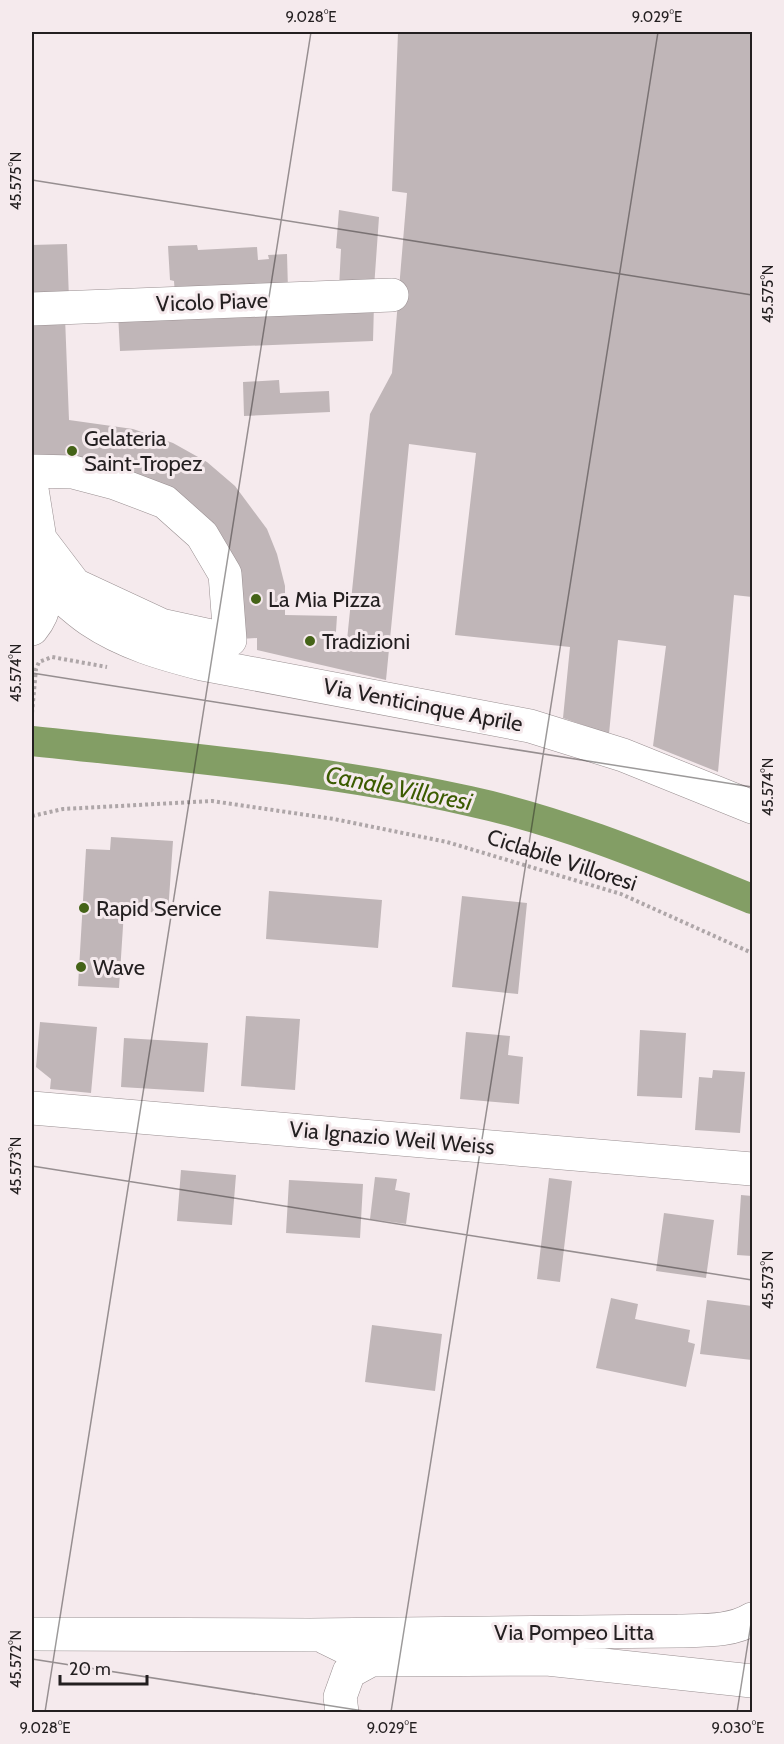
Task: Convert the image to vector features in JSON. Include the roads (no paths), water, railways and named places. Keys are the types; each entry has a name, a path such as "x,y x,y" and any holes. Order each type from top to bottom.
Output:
{"street":[{"name":"Vicolo Piave","path":"32,309 392,295"},
{"path":"32,471 74,472 115,483 165,502 202,535 225,574 230,640 161,625 75,585 40,539 32,489"},
{"path":"35,625 46,595 38,572"},
{"name":"Via Venticinque Aprile","path":"38,572 90,620 149,650 202,664 530,726 623,755 753,807"},
{"name":"Via Venticinque Aprile","path":"35,625 90,620"},
{"name":"Via Ignazio Weil Weiss","path":"32,1108 753,1169"},
{"name":"Via Pompeo Litta","path":"376,1647 717,1629 744,1624 753,1619"},
{"path":"711,1676 718,1665 720,1650 717,1629"},
{"name":"Via Pompeo Litta","path":"32,1634 319,1635 376,1647 547,1659 753,1681"},
{"path":"342,1713 340,1698 349,1672 376,1647"}],"waterway":[{"name":"Canale Villoresi","path":"32,741 306,772 469,801 577,831 752,899"}],"place":[{"name":"Gelateria Saint-Tropez","path":"72,451"},
{"name":"La Mia Pizza","path":"256,599"},
{"name":"Tradizioni","path":"310,641"},
{"name":"Rapid Service","path":"84,908"},
{"name":"Wave","path":"81,967"}]}
